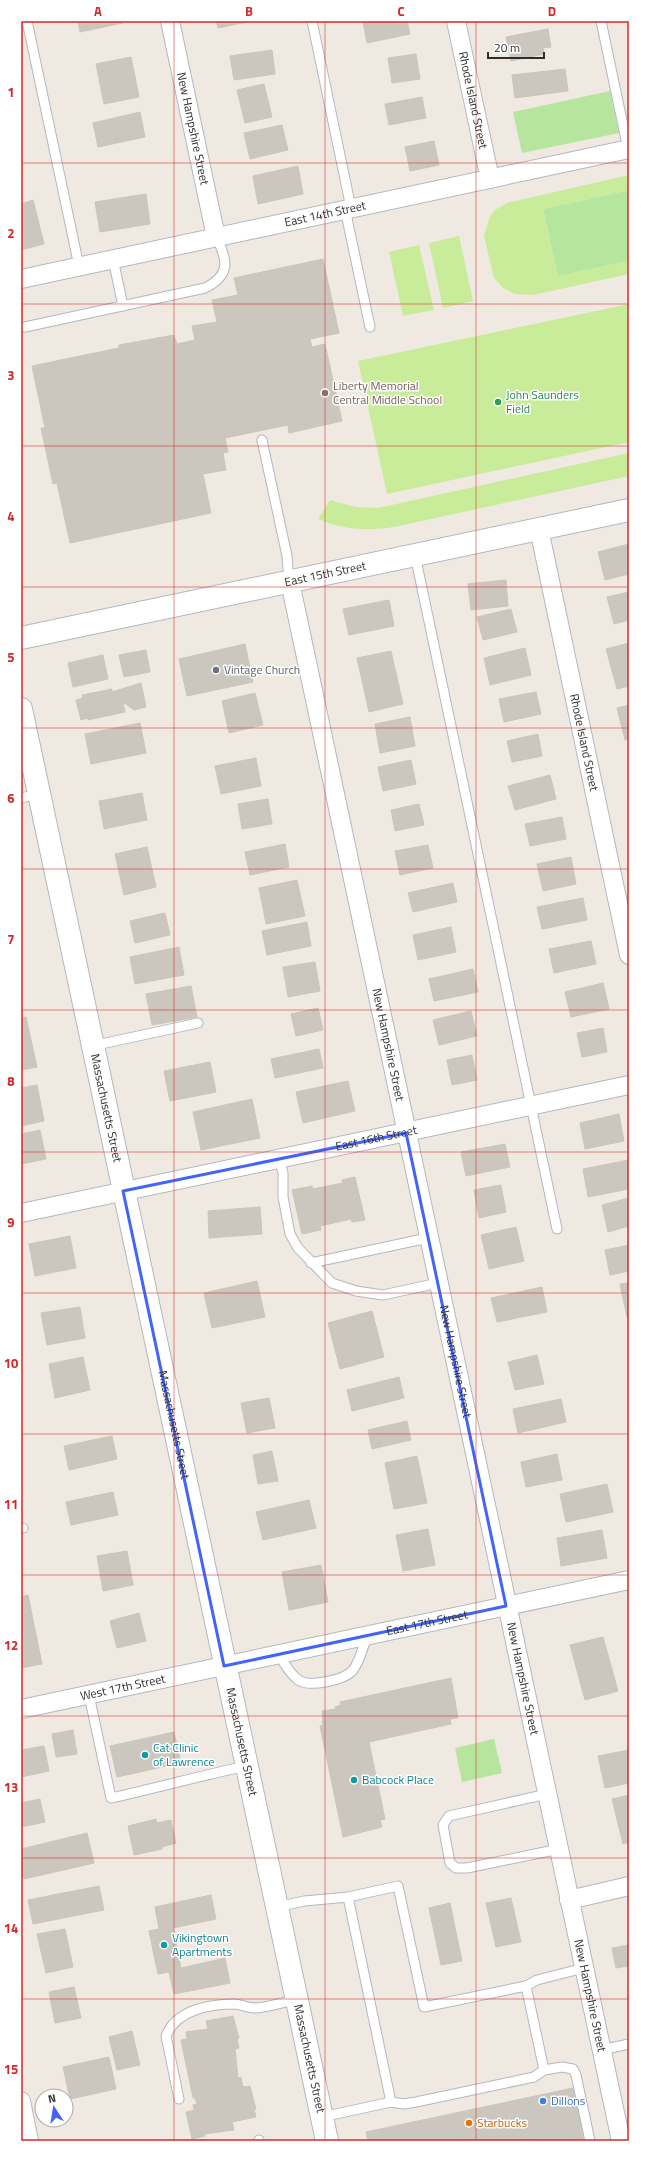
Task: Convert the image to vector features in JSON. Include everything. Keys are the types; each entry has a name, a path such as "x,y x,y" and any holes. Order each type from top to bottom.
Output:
{"main road":[{"name":"East 15th Street","path":"21,638 629,510"},
{"name":"Massachusetts Street","path":"21,709 30,796 92,1046 327,2141"}],"street":[{"name":"New Hampshire Street","path":"170,21 216,237"},
{"name":"Rhode Island Street","path":"456,21 490,179"},
{"name":"East 14th Street","path":"21,279 629,149"},
{"name":"Rhode Island Street","path":"539,529 629,955"},
{"name":"New Hampshire Street","path":"290,582 506,1606 621,2141"},
{"name":"East 16th Street","path":"21,1213 629,1085"},
{"name":"East 17th Street","path":"224,1666 629,1580"},
{"name":"West 17th Street","path":"21,1709 224,1666"},
{"path":"570,1900 629,1886"},
{"path":"21,2101 30,2141"}],"lane":[{"path":"26,21 79,266"},
{"path":"312,21 370,327"},
{"path":"601,21 629,149"},
{"path":"25,327 205,288 214,283 221,276 225,267 224,251 216,237"},
{"path":"112,259 123,306"},
{"path":"262,440 287,556 290,582"},
{"path":"415,555 557,1229"},
{"path":"92,1046 198,1023"},
{"path":"279,1159 283,1174 283,1197 290,1234 298,1248 332,1283 356,1291 383,1295 438,1283"},
{"path":"311,1263 428,1238"},
{"path":"279,1655 290,1671 300,1681 311,1684 344,1677 352,1672 367,1636"},
{"path":"89,1695 111,1798 174,1785 187,1779 246,1766"},
{"path":"547,1794 449,1816 443,1825 450,1863 456,1868 467,1868 559,1849"},
{"path":"276,1907 304,1900 348,1897 398,1886 424,2007 526,1986 537,1980 584,1968"},
{"path":"348,1897 391,2102"},
{"path":"526,1986 544,2070"},
{"path":"179,2099 166,2036 169,2027 176,2018 187,2012 220,2005 235,2004 256,2008 296,2000"},
{"path":"601,2050 629,2044"},
{"path":"322,2117 391,2102 404,2104 423,2101 534,2077 544,2070 562,2067 572,2069 576,2075 590,2141"}],"highlighted area":[{"path":"406,1133 506,1606 224,1666 123,1191"}],"green space":[{"path":"610,91 619,133 522,153 513,112"},
{"path":"629,175 629,190 543,209 558,276 629,261 629,274 533,295 515,294 503,288 494,278 484,236 490,216 495,210 507,203"},
{"path":"629,190 629,261 558,276 543,209"},
{"path":"459,236 473,301 443,308 429,243"},
{"path":"419,245 434,310 403,316 389,252"},
{"name":"John Saunders Field","path":"629,304 629,442 387,494 358,361"},
{"path":"629,453 629,476 394,527 355,529 327,523 318,519 330,500 356,507 378,508"},
{"path":"494,1739 502,1773 462,1782 455,1748"}],"building":[{"path":"78,21 122,21 123,23 80,32"},
{"path":"216,21 252,21 218,28"},
{"path":"363,21 407,21 410,34 367,43"},
{"path":"548,29 551,47 543,48 544,54 511,61 506,37"},
{"path":"272,50 275,74 234,80 230,56"},
{"path":"416,54 420,79 392,83 388,58"},
{"path":"131,57 139,97 104,104 96,64"},
{"path":"565,69 568,91 515,98 512,75"},
{"path":"264,84 272,117 245,123 237,90"},
{"path":"422,97 426,118 389,125 385,104"},
{"path":"140,112 145,137 98,147 93,123"},
{"path":"282,125 288,150 250,159 244,133"},
{"path":"434,141 439,165 410,171 405,147"},
{"path":"298,166 303,194 258,204 253,176"},
{"path":"146,194 150,224 100,232 95,202"},
{"path":"33,200 44,244 21,250 21,204"},
{"path":"323,259 339,333 310,339 312,347 325,344 342,421 289,433 288,425 225,438 228,452 223,453 226,470 203,474 211,513 70,543 57,483 53,484 41,428 45,428 32,366 119,348 119,345 174,335 177,344 195,340 192,326 217,322 212,300 238,295 234,278"},
{"path":"629,544 629,574 605,580 598,552"},
{"path":"506,580 508,606 471,610 468,584"},
{"path":"629,592 629,620 614,624 607,597"},
{"path":"389,600 394,626 349,635 343,609"},
{"path":"511,609 517,632 483,640 477,617"},
{"path":"629,643 629,686 617,689 606,649"},
{"name":"Vintage Church","path":"245,644 253,682 187,696 179,659"},
{"path":"525,648 531,675 490,685 484,658"},
{"path":"146,650 150,672 124,677 119,655"},
{"path":"391,651 403,704 369,712 357,658"},
{"path":"103,655 108,679 73,687 68,663"},
{"path":"141,683 146,707 134,710 123,702 125,712 88,720 88,718 81,720 76,700 83,698 82,695 112,689 112,692"},
{"path":"536,692 541,714 504,722 499,699"},
{"path":"255,693 263,725 229,733 222,701"},
{"path":"629,705 629,739 625,740 617,708"},
{"path":"410,717 415,746 380,753 375,724"},
{"path":"140,723 146,753 91,764 85,734"},
{"path":"538,734 542,756 512,762 507,741"},
{"path":"256,758 261,786 221,794 215,766"},
{"path":"411,760 416,784 383,791 378,767"},
{"path":"550,775 556,799 515,810 508,786"},
{"path":"142,793 147,820 104,829 99,801"},
{"path":"268,799 272,824 242,829 238,804"},
{"path":"419,804 424,825 395,831 391,810"},
{"path":"562,817 566,839 530,846 525,824"},
{"path":"285,844 289,867 250,875 245,852"},
{"path":"428,845 433,868 400,875 395,851"},
{"path":"147,847 156,887 124,895 115,854"},
{"path":"571,857 576,884 543,891 537,864"},
{"path":"297,880 305,916 266,924 259,888"},
{"path":"453,883 457,902 413,912 408,893"},
{"path":"583,898 587,920 542,929 537,907"},
{"path":"165,913 170,935 135,943 130,921"},
{"path":"307,922 311,946 267,955 262,931"},
{"path":"451,927 456,952 418,960 413,935"},
{"path":"591,941 596,964 554,973 549,949"},
{"path":"179,947 184,975 135,984 130,957"},
{"path":"315,962 320,991 288,997 283,967"},
{"path":"473,969 478,992 434,1001 429,979"},
{"path":"603,983 609,1009 571,1017 565,992"},
{"path":"191,986 197,1017 152,1025 146,994"},
{"path":"318,1008 323,1030 296,1036 291,1014"},
{"path":"471,1011 477,1036 439,1045 433,1020"},
{"path":"26,1017 37,1067 21,1070 21,1018"},
{"path":"603,1028 607,1052 582,1057 577,1033"},
{"path":"319,1049 323,1068 275,1078 271,1059"},
{"path":"472,1055 477,1080 452,1085 447,1060"},
{"path":"210,1062 216,1092 170,1101 164,1071"},
{"path":"348,1081 355,1111 303,1123 296,1092"},
{"path":"37,1085 44,1121 21,1126 21,1088"},
{"path":"252,1099 260,1138 201,1150 193,1112"},
{"path":"619,1114 624,1141 585,1149 580,1123"},
{"path":"40,1130 46,1159 21,1164 21,1134"},
{"path":"505,1144 510,1167 466,1176 461,1152"},
{"path":"629,1160 629,1189 588,1197 583,1169"},
{"path":"355,1177 365,1220 352,1222 351,1219 320,1226 321,1230 302,1234 292,1190 312,1186 313,1189 343,1183 342,1180"},
{"path":"501,1185 506,1212 479,1218 474,1190"},
{"path":"629,1198 629,1226 608,1232 602,1205"},
{"path":"260,1207 262,1234 209,1238 208,1211"},
{"path":"516,1227 524,1261 489,1269 481,1235"},
{"path":"70,1236 76,1268 35,1276 29,1244"},
{"path":"629,1245 629,1271 610,1275 605,1250"},
{"path":"257,1281 265,1317 212,1328 204,1293"},
{"path":"629,1283 629,1317 627,1317 620,1284"},
{"path":"542,1287 547,1312 497,1322 491,1298"},
{"path":"80,1307 85,1338 47,1345 41,1313"},
{"path":"372,1311 384,1357 340,1369 328,1323"},
{"path":"537,1355 544,1384 515,1390 508,1362"},
{"path":"83,1357 90,1390 55,1398 49,1364"},
{"path":"399,1377 404,1398 352,1411 347,1390"},
{"path":"269,1398 275,1428 247,1433 241,1403"},
{"path":"561,1399 566,1422 518,1433 513,1409"},
{"path":"407,1421 411,1440 372,1449 368,1430"},
{"path":"112,1436 117,1459 69,1470 64,1446"},
{"path":"272,1451 278,1481 258,1484 253,1455"},
{"path":"557,1454 562,1480 526,1487 521,1462"},
{"path":"417,1456 427,1503 394,1509 385,1463"},
{"path":"607,1484 613,1512 566,1522 560,1494"},
{"path":"113,1492 118,1515 71,1525 66,1502"},
{"path":"309,1500 316,1528 263,1540 256,1512"},
{"path":"428,1529 435,1565 403,1571 396,1535"},
{"path":"602,1530 607,1558 561,1566 557,1538"},
{"path":"127,1551 133,1585 103,1591 97,1556"},
{"path":"321,1565 328,1602 289,1610 282,1572"},
{"path":"28,1595 42,1664 21,1668 21,1597"},
{"path":"139,1613 146,1641 117,1648 110,1621"},
{"path":"603,1637 618,1691 585,1700 570,1645"},
{"name":"Babcock Place","path":"451,1678 458,1718 450,1719 451,1724 369,1742 385,1819 380,1820 382,1827 343,1837 320,1726 323,1725 322,1711 336,1709 335,1707 341,1705 340,1702"},
{"path":"73,1730 77,1754 56,1757 52,1734"},
{"name":"Cat Clinic of Lawrence","path":"174,1732 181,1763 117,1777 110,1746"},
{"path":"44,1746 49,1771 21,1777 21,1750"},
{"path":"629,1750 629,1783 605,1788 598,1756"},
{"path":"629,1795 629,1842 623,1844 612,1799"},
{"path":"40,1799 45,1822 21,1827 21,1803"},
{"path":"156,1819 157,1823 171,1820 176,1843 162,1847 162,1849 134,1855 128,1826"},
{"path":"87,1833 94,1863 24,1879 21,1869 21,1849"},
{"path":"99,1886 104,1910 33,1924 28,1900"},
{"name":"Vikingtown Apartments","path":"211,1895 216,1919 173,1928 181,1968 225,1958 230,1983 174,1994 169,1972 158,1974 149,1931 159,1929 155,1907"},
{"path":"511,1898 521,1942 496,1947 486,1903"},
{"path":"450,1903 462,1961 441,1965 429,1908"},
{"path":"65,1929 73,1967 46,1973 37,1934"},
{"path":"629,1945 629,1971 628,1966 616,1968 612,1948"},
{"path":"74,1987 81,2018 55,2023 49,1992"},
{"path":"233,2016 239,2038 237,2039 239,2048 235,2049 238,2078 241,2077 243,2087 250,2086 256,2109 254,2109 256,2117 232,2122 234,2130 204,2134 205,2136 192,2139 186,2112 194,2110 193,2105 197,2104 195,2098 193,2098 181,2040 187,2039 186,2032 208,2029 206,2021"},
{"path":"132,2031 140,2065 117,2070 109,2037"},
{"path":"109,2057 116,2089 74,2098 74,2088 68,2088 63,2067"},
{"name":"Dillons","path":"573,2088 584,2141 368,2141 366,2132"}],"place":[{"name":"Liberty Memorial Central Middle School","path":"325,393"},
{"name":"John Saunders Field","path":"498,402"},
{"name":"Vintage Church","path":"216,670"},
{"name":"Cat Clinic of Lawrence","path":"145,1755"},
{"name":"Babcock Place","path":"354,1780"},
{"name":"Vikingtown Apartments","path":"164,1945"},
{"name":"Dillons","path":"543,2101"},
{"name":"Starbucks","path":"469,2123"}]}
